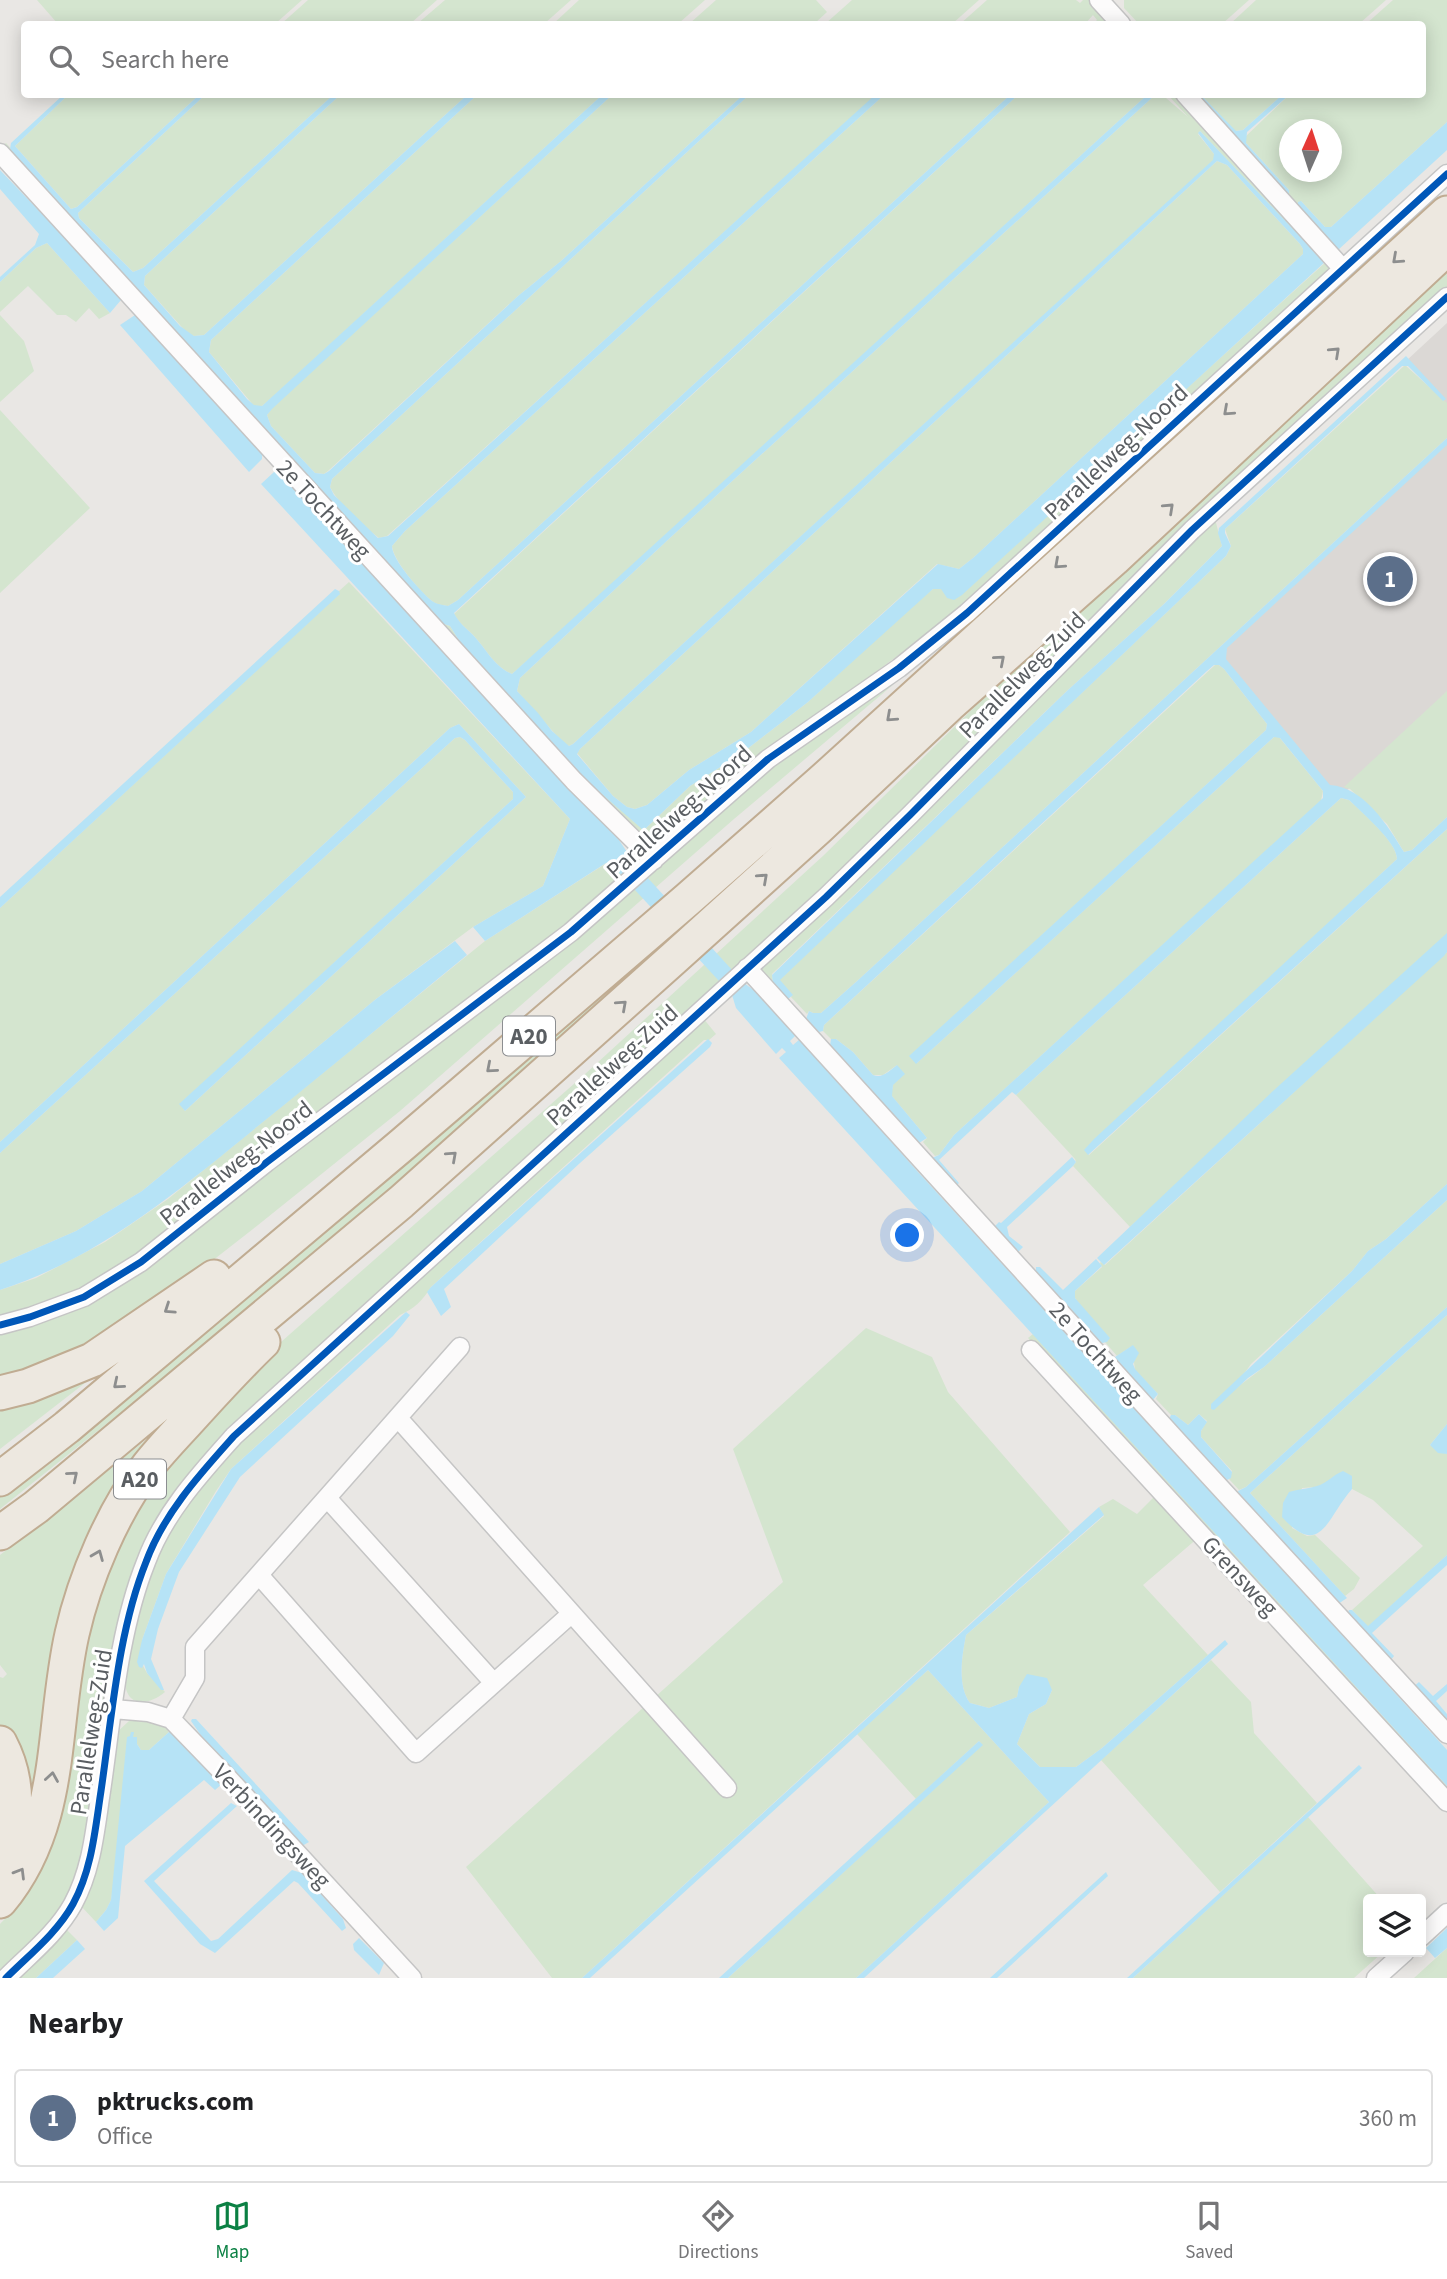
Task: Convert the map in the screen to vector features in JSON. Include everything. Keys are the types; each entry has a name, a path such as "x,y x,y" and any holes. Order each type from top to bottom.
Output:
{"highway":[{"name":"A20","path":"0,1479 77,1418 403,1144 655,928 821,782 1447,212"},
{"name":"A20","path":"0,1533 36,1507 401,1202 674,958 948,705 1114,559 1447,248"},
{"name":"A20","path":"0,1393 28,1386 92,1360 184,1299 373,1153 403,1144"},
{"name":"A20","path":"0,1901 22,1871 46,1810 71,1635 84,1591 107,1532 147,1467 241,1363 384,1233 401,1202"},
{"path":"0,1743 12,1771 16,1798 10,1839 0,1861"}],"street":[{"path":"1099,0 1118,21"},
{"path":"1189,98 1340,266"},
{"name":"2e Tochtweg","path":"0,153 649,864"},
{"name":"Parallelweg-Noord","path":"0,1325 84,1297 141,1262 267,1161 571,932 768,759 899,668 967,613 1340,266 1447,174"},
{"name":"Parallelweg-Zuid","path":"6,1978 51,1933 74,1903 87,1874 131,1613 146,1560 159,1534 193,1483 234,1436 744,971 910,815 1192,530 1447,297"},
{"name":"2e Tochtweg","path":"744,971 1447,1734"},
{"path":"113,1709 148,1712 171,1719 195,1678 195,1647 460,1348"},
{"name":"Grensweg","path":"1031,1350 1447,1802"},
{"path":"398,1418 727,1788"},
{"path":"327,1498 494,1683"},
{"path":"259,1575 416,1753 571,1614"},
{"name":"Verbindingsweg","path":"171,1719 412,1978"},
{"path":"1426,1932 1447,1913"},
{"path":"1376,1978 1399,1957"}],"shaded area":[{"path":"1447,323 1447,406 1406,361"},
{"path":"1447,442 1447,697 1344,793 1327,787 1219,654"}],"green space":[{"path":"37,0 302,0 278,21 55,21"},
{"path":"308,0 437,0 413,21 284,21"},
{"path":"445,0 571,0 547,21 420,21"},
{"path":"579,0 705,0 681,21 556,21"},
{"path":"716,0 816,0 827,12 817,21 692,21"},
{"path":"852,0 979,0 955,21 828,21"},
{"path":"987,0 1076,0 1080,3 1083,0 1094,0 1114,21 1096,21 1093,15 1088,21 963,21"},
{"path":"1124,0 1249,0 1225,21 1136,21 1124,8"},
{"path":"1256,0 1386,0 1362,21 1233,21"},
{"path":"1393,0 1447,0 1447,122 1331,227 1325,227 1301,201 1298,206 1325,235 1324,240 1198,98 1288,193 1289,190 1282,182 1342,182 1342,119 1279,119 1279,179 1246,143 1245,137 1286,98 1426,98 1426,21 1369,21"},
{"path":"65,98 196,98 77,207 71,209 15,146"},
{"path":"202,98 330,98 143,268 133,272 79,218 78,213"},
{"path":"337,98 464,98 204,335 188,334 144,285 145,276"},
{"path":"474,98 599,98 262,406 254,406 209,352 211,340"},
{"path":"609,98 740,98 324,474 315,473 271,426 267,415"},
{"path":"746,98 873,98 387,536 379,538 345,508 330,487 332,479"},
{"path":"881,98 1007,98 458,600 448,606 435,603 408,575 392,546 405,531"},
{"path":"1015,98 1144,98 512,674 505,671 490,656 454,614"},
{"path":"1152,98 1166,98 1188,117 1171,98 1183,98 1317,247 1309,247 1200,131 1198,134 1214,154 1214,160 573,744 569,746 563,743 517,691 520,678"},
{"path":"1204,98 1279,98 1243,130 1235,131"},
{"path":"6,143 317,488 444,624 450,626 463,647 537,729 595,787 645,829 690,786 738,756 808,702 921,598 933,589 941,589 1100,467 1327,261 1329,271 968,604 753,762 659,845 652,846 590,794 2,146"},
{"path":"1217,161 1227,165 1300,244 1303,254 959,569 937,564 751,732 689,770 647,805 635,809 627,807 613,796 577,753 580,749"},
{"path":"47,243 110,313 99,319 89,308 76,322 66,315 57,315 28,286 0,312 0,282 36,248"},
{"path":"1447,267 1447,288 1291,431 839,876 230,1430 187,1476 152,1532 86,1854 72,1893 49,1929 0,1975 0,1924 38,1876 47,1856 60,1808 87,1627 132,1507 256,1364 584,1075 824,855 1003,679"},
{"path":"0,315 24,341 34,371 0,402"},
{"path":"1405,365 1447,403 1447,438 856,982 821,1013 809,1011 807,1014 779,980 1226,556 1231,546 1225,529"},
{"path":"0,410 90,508 0,593"},
{"path":"1215,519 1222,546 772,974 773,984 762,971 763,965"},
{"path":"349,582 570,819 543,886 473,927 376,999 142,1191 76,1231 0,1264 0,1153 455,738 465,740 513,792 513,799 180,1104 185,1111 526,797 459,724 450,728 0,1142 0,908"},
{"path":"1215,665 1224,669 1267,724 1266,730 910,1056 917,1063 1274,737 1279,737 1323,791 1321,801 954,1135 939,1155 935,1156 923,1142 927,1138 891,1095 897,1065 883,1075 873,1075 853,1052 823,1031 824,1025"},
{"path":"894,684 734,819 400,1111 189,1279 91,1344 0,1378 0,1331 108,1290 767,768"},
{"path":"1447,691 1447,817 1412,850 1404,852 1387,824 1350,789 1344,787"},
{"path":"875,759 323,1251 0,1509 0,1496 88,1426"},
{"path":"1341,798 1349,800 1378,828 1391,844 1397,859 1085,1150 1089,1155 1447,829 1447,936 1130,1227 1073,1166 1075,1159 1016,1095"},
{"path":"608,862 623,876 568,928 137,1257 81,1291 0,1319 0,1290 36,1278 105,1242 168,1199 485,941"},
{"path":"1447,952 1447,1184 1386,1239 1368,1251 1352,1271 1251,1364 1231,1392 1264,1367 1447,1200 1447,1307 1246,1487 1239,1490 1229,1479 1232,1471 1201,1437 1201,1431 1207,1421 1199,1414 1188,1425 1171,1415 1156,1399 1158,1394 1135,1370 1132,1346 1117,1356 1075,1298 1075,1291 1102,1267 1101,1262 1105,1265"},
{"path":"759,990 1360,1650 1362,1657 755,991"},
{"path":"703,1018 716,1034 709,1040 704,1040 431,1287 418,1304 400,1315 231,1469 166,1574 142,1640 142,1664 165,1692 144,1702 132,1699 128,1695 125,1678 135,1623 151,1568 182,1510 209,1477 237,1444"},
{"path":"1447,1315 1447,1424 1430,1445 1447,1454 1447,1555 1368,1627 1352,1610 1423,1546 1373,1500 1352,1489 1352,1476 1316,1487 1302,1488 1292,1528 1307,1536 1315,1535 1360,1578 1354,1589 1345,1596 1250,1493"},
{"path":"866,1328 932,1357 948,1392 1070,1532 582,1978 552,1978 466,1867 783,1582 733,1449"},
{"path":"1033,1334 1447,1786 1447,1796 1028,1338"},
{"path":"139,1341 0,1449 0,1398"},
{"path":"175,1417 121,1493 42,1796 0,1875 0,1677 3,1678 7,1674 0,1665 0,1555"},
{"path":"1157,1494 1199,1537 1143,1585 1208,1655 1102,1748 1076,1767 1040,1767 1017,1744 1029,1714 1046,1704 1052,1690 1019,1687 1017,1697 989,1708 970,1703 962,1679 966,1635 1104,1516 1099,1507 1113,1499 1137,1514"},
{"path":"1211,1660 1251,1702 1254,1733 1317,1803 1220,1892 1101,1760"},
{"path":"928,1670 1049,1802 856,1978 728,1978 982,1745 979,1741 916,1799 857,1734"},
{"path":"145,1718 160,1720 169,1732 149,1750 141,1750 137,1744 111,1900 96,1922 80,1905 115,1734 129,1721"},
{"path":"1308,1817 1377,1894 1363,1894 1363,1957 1377,1957 1354,1978 1133,1978"},
{"path":"66,1929 77,1940 36,1978 13,1978"},
{"path":"1447,1948 1447,1978 1414,1978"}],"water":[{"path":"60,98 65,98 15,146 71,209 77,207 196,98 202,98 78,213 79,218 133,272 143,268 330,98 337,98 145,276 144,285 180,326 194,336 204,335 464,98 474,98 211,340 209,352 247,399 254,405 262,406 599,98 609,98 267,415 271,426 315,473 324,474 740,98 746,98 332,479 330,487 334,495 378,538 388,536 872,98 881,98 405,531 392,546 402,567 421,591 434,602 448,606 458,600 1007,98 1015,98 454,613 495,662 512,674 1144,98 1152,98 520,678 517,691 569,746 1213,160 1214,154 1198,133 1200,131 1309,246 1324,240 1325,235 1298,206 1298,202 1301,201 1325,227 1331,227 1447,122 1447,150 962,595 954,600 947,598 941,589 933,589 808,702 738,756 690,786 645,829 587,781 463,647 450,626 444,624 317,488 10,149 11,143","holes":["1217,161 1227,165 1300,244 1303,254 973,558 959,569 938,564 751,732 689,770 647,805 635,809 627,807 613,796 577,754"]},
{"path":"1198,98 1204,98 1236,131 1243,130 1279,98 1286,98 1247,132 1246,143 1289,190 1289,194 1283,192"},
{"path":"0,170 108,283 121,300 110,313 47,243 36,248 0,282 0,277 35,245 39,234 0,189"},
{"path":"135,315 262,453 262,459 249,472 120,325"},
{"path":"1406,356 1446,399 1443,401 1408,366 1402,366 1225,529 1231,546 1226,556 780,980 793,995 788,999 773,984 772,975 1069,689 1164,604 1222,546 1219,528"},
{"path":"1447,438 1447,445 1227,648 1226,659 1330,785 1342,787 1364,800 1383,820 1404,852 1412,850 1447,817 1447,829 1088,1155 1084,1150 1094,1139 1397,859 1391,844 1378,828 1349,800 1341,798 1016,1095 1012,1092 939,1160 959,1183 956,1186 932,1158 939,1155 954,1135 1323,798 1323,791 1280,738 1274,737 916,1064 909,1056 1266,730 1267,724 1224,669 1214,665 1207,671 824,1025 823,1031 819,1032 806,1019 809,1011 821,1013 856,982"},
{"path":"279,471 619,840 635,864 744,983 755,991 796,1035 790,1041 793,1045 800,1039 918,1172 1447,1750 1447,1786 779,1058 786,1052 782,1048 776,1054 736,1008 732,995 611,864 606,863 485,941 473,927 543,886 570,819 261,484 274,472"},
{"path":"335,589 340,594 0,908 0,897"},
{"path":"459,724 526,797 185,1111 179,1104 513,799 513,792 465,740 455,738 0,1153 0,1142 450,728"},
{"path":"1447,933 1447,952 1444,956 1104,1265 1097,1258 1273,1091"},
{"path":"455,941 467,955 198,1175 104,1241 71,1260 0,1290 0,1264 76,1231 142,1191 376,999"},
{"path":"708,1039 712,1043 710,1047 444,1289 451,1307 441,1316 427,1292 431,1287"},
{"path":"831,1039 836,1039 853,1052 873,1075 883,1075 897,1065 905,1074 893,1085 892,1096 927,1138 919,1143 883,1107 830,1046"},
{"path":"1072,1157 1076,1162 1073,1166 1007,1227 1009,1236 1023,1247 1018,1252 994,1227"},
{"path":"1447,1184 1447,1200 1264,1367 1214,1410 1211,1409 1211,1404 1352,1271 1368,1251 1386,1239"},
{"path":"1096,1259 1102,1266 1075,1291 1075,1298 1110,1338 1102,1343 1036,1272 1036,1267 1040,1267 1063,1290"},
{"path":"1447,1307 1447,1315 1250,1493 1347,1598 1338,1604 1239,1498 1238,1491 1246,1487"},
{"path":"406,1312 410,1315 393,1336 240,1477 179,1572 158,1629 151,1659 164,1690 161,1690 147,1673 144,1664 142,1668 137,1662 142,1640 166,1574 231,1469"},
{"path":"1133,1345 1139,1353 1133,1364 1135,1369 1158,1394 1152,1401 1116,1360 1115,1357"},
{"path":"1199,1414 1207,1422 1201,1431 1201,1437 1232,1472 1231,1478 1227,1480 1169,1419 1171,1415 1175,1415 1188,1425"},
{"path":"1447,1424 1447,1454 1438,1453 1430,1445"},
{"path":"1343,1471 1352,1476 1352,1489 1322,1530 1306,1535 1282,1517 1283,1503 1289,1492 1321,1485"},
{"path":"1099,1507 1104,1515 966,1635 962,1679 970,1703 989,1708 1017,1697 1019,1687 1027,1674 1047,1678 1052,1690 1046,1704 1029,1714 1017,1744 1040,1767 1076,1767 1102,1748 1225,1640 1228,1644 864,1978 856,1978 1049,1802 928,1670 590,1978 582,1978"},
{"path":"1447,1555 1447,1565 1372,1633 1394,1656 1390,1661 1347,1615 1349,1610 1368,1626"},
{"path":"1419,1682 1433,1696 1447,1684 1447,1691 1436,1701 1447,1714 1447,1724 1413,1687"},
{"path":"192,1719 196,1719 309,1842 302,1846 202,1737"},
{"path":"134,1732 133,1737 137,1737 141,1750 149,1750 169,1732 176,1733 222,1784 215,1790 204,1780 125,1846 118,1918 104,1931 96,1922 111,1900 127,1737"},
{"path":"979,1741 983,1745 728,1978 719,1978"},
{"path":"1359,1765 1362,1768 1133,1978 1127,1978"},
{"path":"231,1803 237,1806 154,1881 211,1941 218,1939 292,1870 302,1873 343,1919 346,1928 342,1931 294,1881 215,1953 200,1944 144,1881"},
{"path":"1106,1872 1108,1876 997,1978 990,1978"},
{"path":"1447,1928 1447,1948 1435,1958 1426,1948"},
{"path":"359,1938 384,1963 379,1975 354,1950 353,1944"},
{"path":"77,1940 85,1949 53,1978 36,1978"}],"cycle path":[{"path":"0,1325 84,1297 141,1262 267,1162 571,932 768,759 899,668 967,613 1447,174"},
{"path":"6,1978 59,1925 73,1904 85,1877 92,1849 122,1645 136,1589 163,1527 208,1465 234,1436 826,897 1192,530 1447,297"}],"place":[{"name":"pktrucks.com","path":"1390,579"}]}
